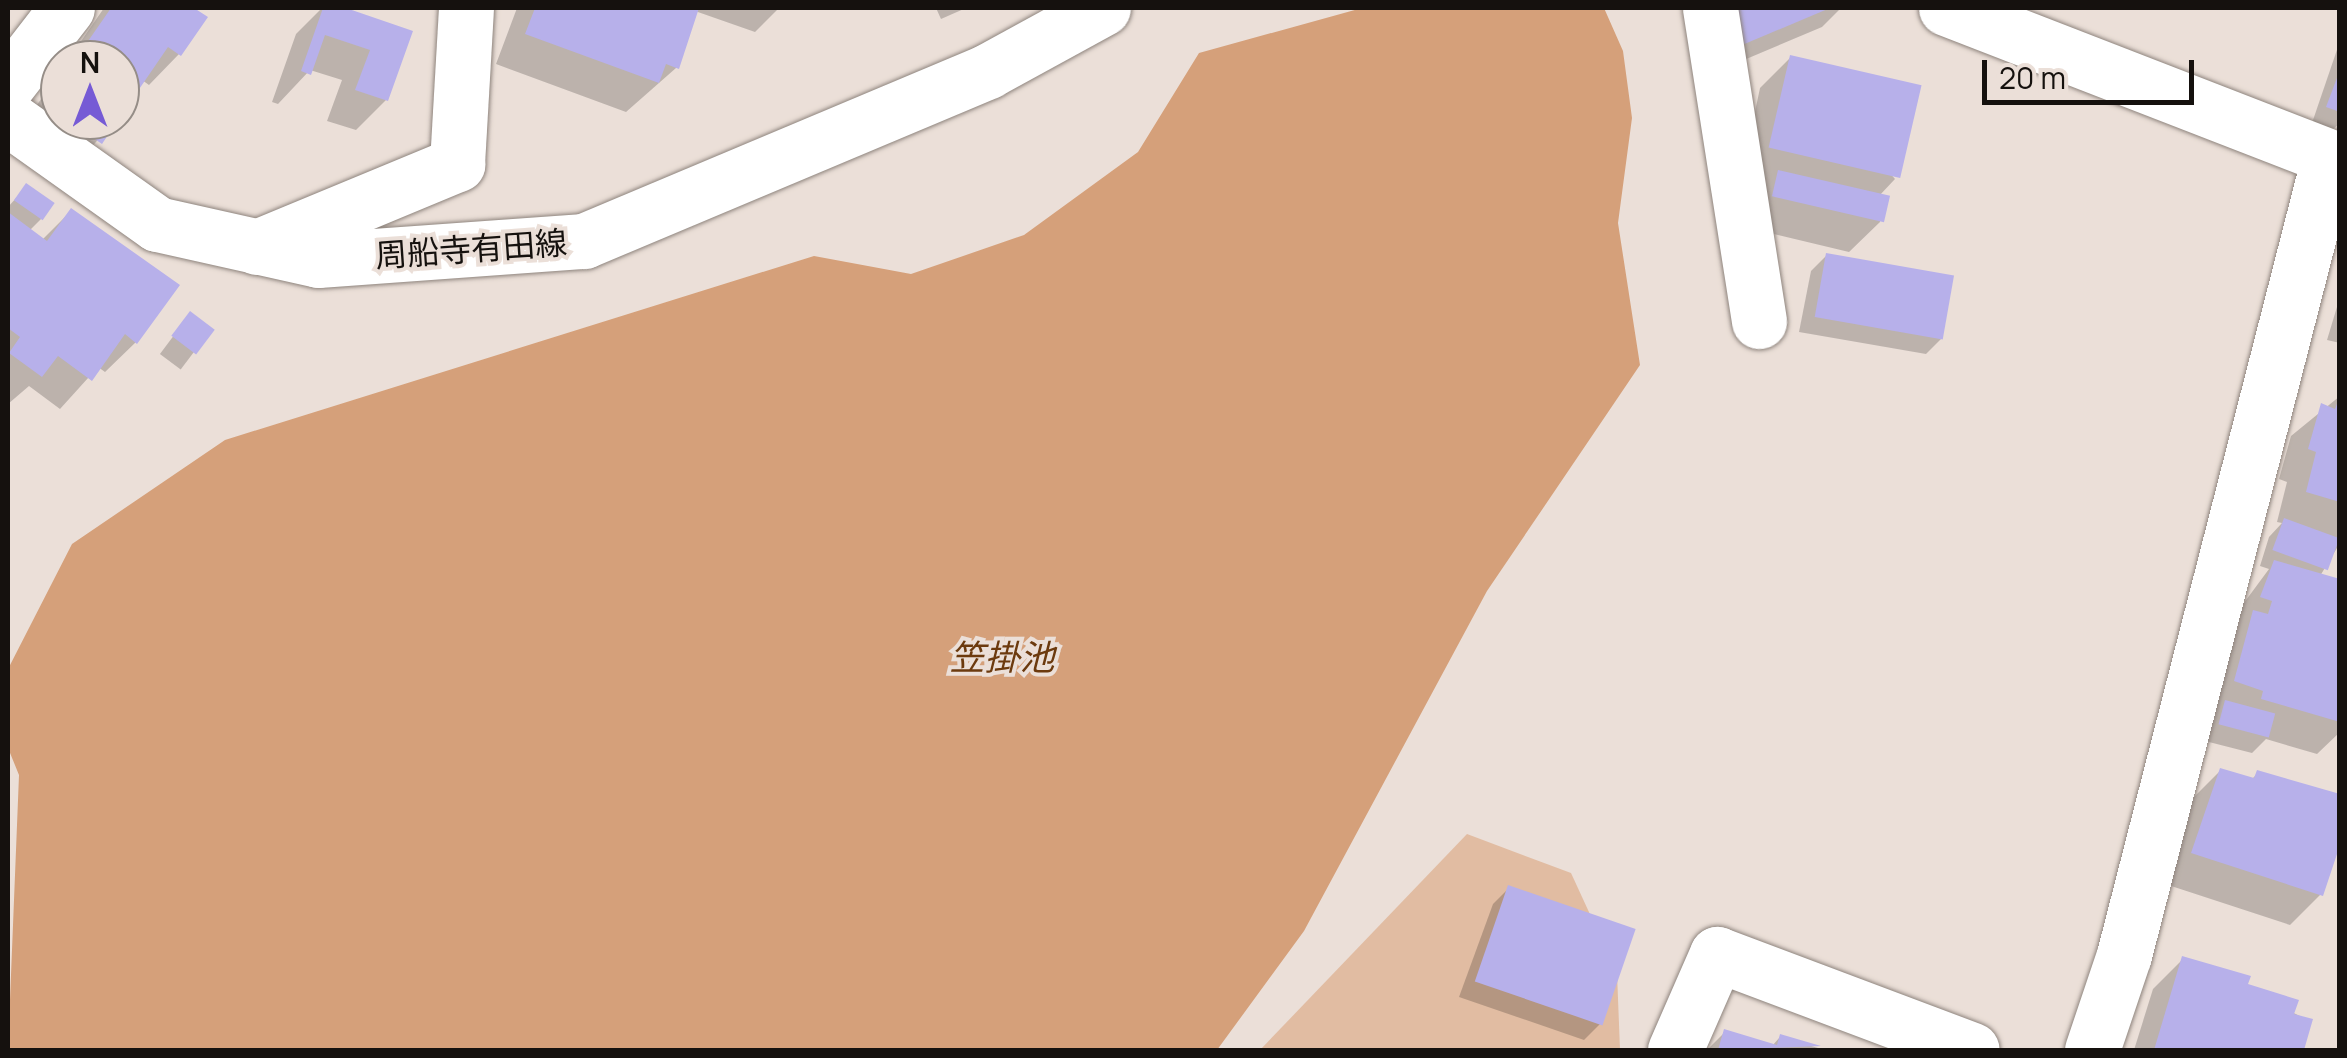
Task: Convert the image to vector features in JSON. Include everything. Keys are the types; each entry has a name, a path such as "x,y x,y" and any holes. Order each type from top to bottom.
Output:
{"street":[{"path":"8,84 67,8"},
{"path":"257,247 456,164 466,8"},
{"name":"周船寺有田線","path":"8,118 157,224 257,247 318,260 584,241 988,72 1103,8"},
{"path":"1710,8 1759,321"},
{"path":"1946,8 2334,159 2124,955 2092,1050"},
{"path":"1674,1050 1717,954 1972,1050"}],"shaded area":[{"path":"1467,834 1571,873 1617,973 1620,1050 1260,1050"}],"water":[{"name":"笠掛池","path":"1362,8 1604,8 1623,51 1632,118 1618,223 1640,365 1487,591 1304,931 1217,1050 8,1050 19,775 8,748 8,669 72,544 225,440 814,256 911,274 1024,235 1138,152 1199,53"}],"building":[{"path":"111,8 194,8 208,17 181,56 168,47 140,88 140,40 89,40"},
{"path":"323,8 346,8 413,31 388,101 355,90 370,50 325,35 311,75 301,71"},
{"path":"535,8 699,8 679,69 666,64 659,83 525,34"},
{"path":"1732,8 1830,8 1735,48"},
{"path":"1790,55 1922,85 1900,178 1769,148"},
{"path":"2340,70 2340,112 2326,107"},
{"path":"1778,170 1890,196 1884,222 1772,196"},
{"path":"26,183 55,203 43,220 14,200"},
{"path":"71,208 180,285 137,344 125,334 92,381 58,356 42,377 9,353 20,337 8,328 8,212 47,241"},
{"path":"1826,253 1954,276 1943,340 1815,317"},
{"path":"190,311 215,330 196,354 171,336"},
{"path":"2340,396 2340,502 2306,492 2316,452 2308,449 2321,403 2335,409"},
{"path":"2284,518 2339,538 2328,570 2272,550"},
{"path":"2274,560 2340,579 2340,722 2261,699 2263,691 2234,681 2253,610 2268,614 2272,601 2260,597"},
{"path":"2225,700 2275,713 2269,738 2219,724"},
{"path":"2220,768 2254,778 2257,770 2340,794 2340,845 2323,896 2191,853"},
{"path":"1508,885 1636,929 1602,1025 1475,981"},
{"path":"2182,956 2251,976 2248,984 2299,1000 2294,1014 2313,1019 2304,1050 2154,1050"},
{"path":"1724,1029 1777,1045 1780,1034 1821,1046 1718,1050"}]}
